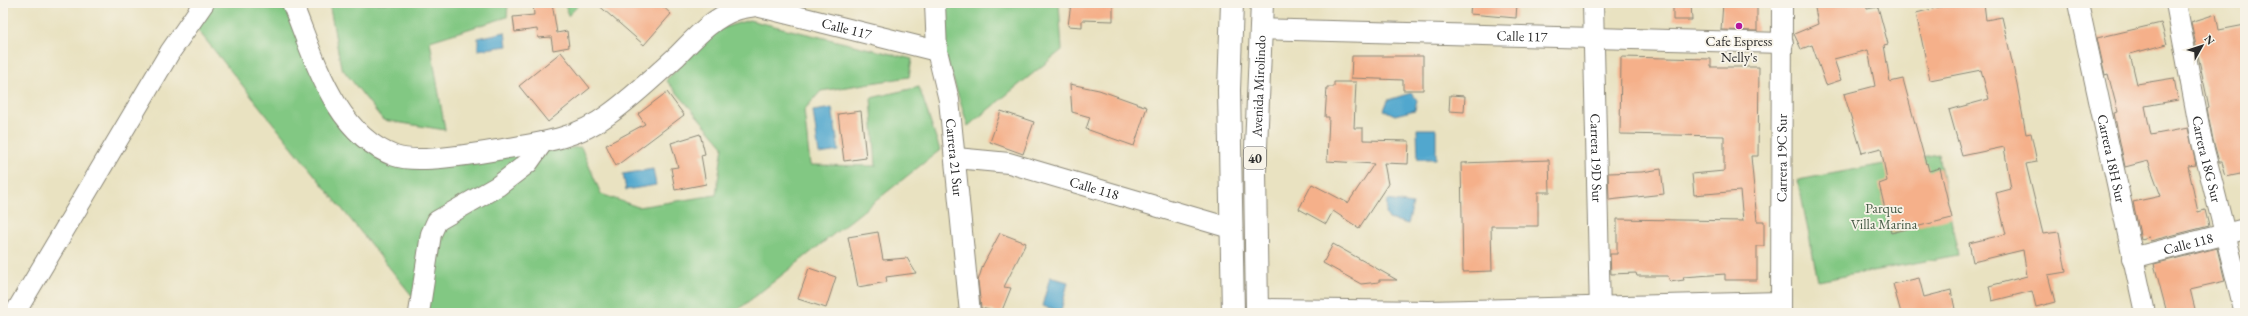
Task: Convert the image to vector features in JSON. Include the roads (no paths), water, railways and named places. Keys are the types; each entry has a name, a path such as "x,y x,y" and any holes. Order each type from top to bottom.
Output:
{"main road":[{"name":"Avenida Mirolindo","path":"1232,3 1229,90 1230,228 1233,313"},
{"name":"Avenida Mirolindo","path":"1256,311 1255,171 1262,3"}],"street":[{"path":"14,313 32,286 170,52 204,3"},
{"name":"Calle 117","path":"292,3 331,97 368,140 396,156 419,159 489,152 562,139 587,130 609,115 712,22 735,10 756,6 937,51"},
{"name":"Carrera 21 Sur","path":"935,3 937,51 949,100 956,158 970,313"},
{"name":"Carrera 19D Sur","path":"1593,3 1600,310"},
{"name":"Carrera 19C Sur","path":"1781,307 1782,3"},
{"name":"Carrera 18H Sur","path":"2078,3 2145,313"},
{"name":"Carrera 18G Sur","path":"2176,3 2202,142 2245,313"},
{"name":"Calle 117","path":"1260,29 1594,36 1783,43"},
{"path":"419,313 431,234 437,221 498,186 528,163 543,142"},
{"name":"Calle 118","path":"956,158 1009,163 1230,228"},
{"name":"Calle 118","path":"2132,258 2245,229"},
{"path":"1256,311 1600,310 1781,307"}],"water":[{"path":"505,32 507,46 478,50 478,38"},
{"path":"1411,93 1417,100 1415,110 1395,115 1384,110 1388,100"},
{"path":"832,108 839,151 819,154 813,111"},
{"path":"1417,129 1436,129 1436,159 1418,159"},
{"path":"653,169 656,185 626,190 623,174"},
{"path":"1387,200 1413,204 1408,224 1389,219 1386,214"},
{"path":"1050,277 1068,282 1061,311 1042,306"}],"place":[{"name":"Cafe Espress Nelly's","path":"1739,26"}],"park label":[{"name":"Parque Villa Marina","path":"1884,216"}]}
